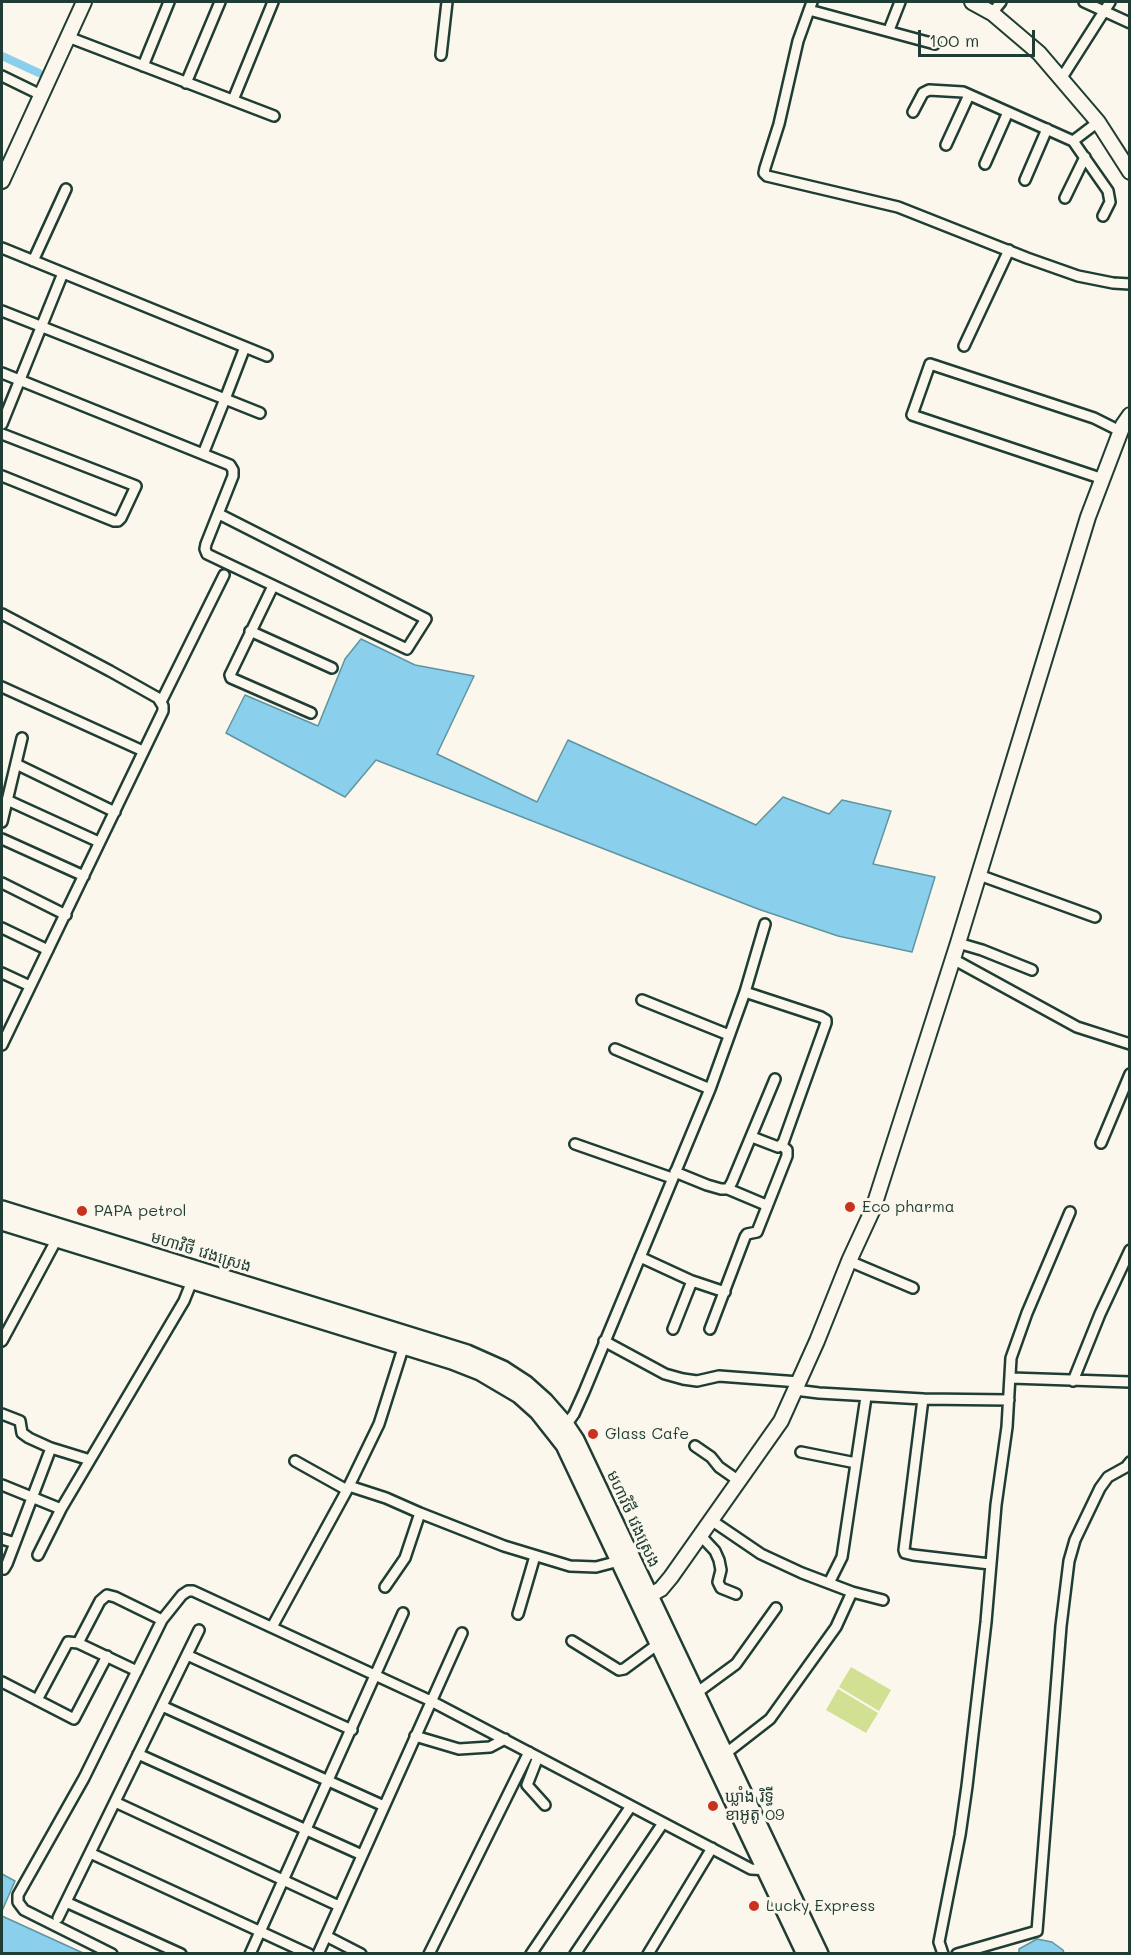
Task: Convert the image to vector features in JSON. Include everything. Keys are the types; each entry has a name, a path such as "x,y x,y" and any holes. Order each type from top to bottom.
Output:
{"main road":[{"name":"មហាវិថី វេងស្រេង","path":"2,1209 59,1234 192,1281 405,1340 467,1353 503,1369 526,1384 539,1396 566,1425 576,1440 644,1599 725,1754 805,1953"},
{"name":"មហាវិថី វេងស្រេង","path":"2,1222 59,1234 405,1340 480,1372 519,1395 538,1412 564,1445 619,1561 644,1599 658,1644 772,1868 820,1953"}],"street":[{"path":"2,181 84,2"},
{"path":"143,66 170,2"},
{"path":"186,83 220,2"},
{"path":"233,100 273,2"},
{"path":"441,55 447,2"},
{"path":"889,30 900,2"},
{"path":"972,2 992,13 1039,53 1098,123 1128,167"},
{"path":"992,13 1001,2"},
{"path":"1084,2 1130,23"},
{"path":"1060,79 1110,2"},
{"path":"935,44 811,6 798,41 765,173 767,176 898,207 1078,276 1130,284"},
{"path":"68,37 273,116"},
{"path":"2,76 41,94"},
{"path":"914,112 926,90 963,92 1073,141 1108,191 1110,202 1103,216"},
{"path":"946,145 969,95"},
{"path":"985,164 1008,112"},
{"path":"1073,141 1098,123"},
{"path":"1025,180 1047,129"},
{"path":"1065,198 1084,157"},
{"path":"33,261 66,189"},
{"path":"2,248 267,356"},
{"path":"964,346 1010,250"},
{"path":"2,424 63,273"},
{"path":"2,311 260,413"},
{"path":"203,454 245,347"},
{"path":"1103,479 912,415 930,364 1094,418 1120,431"},
{"path":"2,373 230,465 233,476 205,549 207,554 407,649 426,619 219,514"},
{"path":"644,1599 661,1589 671,1577 781,1421 873,1209 958,943 1088,517 1120,431 1130,415"},
{"path":"2,434 136,486 121,518 114,521 2,476"},
{"path":"161,702 224,575"},
{"path":"273,586 230,675 231,678 311,713"},
{"path":"2,614 110,670 158,698 163,711 66,915 2,1042"},
{"path":"250,631 332,668"},
{"path":"2,687 143,751"},
{"path":"2,822 22,738"},
{"path":"16,764 115,812"},
{"path":"7,800 99,842"},
{"path":"2,839 84,876"},
{"path":"979,875 1095,916"},
{"path":"2,883 66,915"},
{"path":"566,1425 584,1392 710,1089 745,992 765,924"},
{"path":"2,928 48,950"},
{"path":"958,943 1032,970"},
{"path":"953,959 1077,1027 1130,1044"},
{"path":"2,974 30,986"},
{"path":"745,992 826,1020 781,1145"},
{"path":"642,1000 729,1035"},
{"path":"615,1049 710,1089"},
{"path":"1101,1143 1127,1088 1130,1074"},
{"path":"728,1189 775,1079"},
{"path":"752,1137 778,1147 781,1145"},
{"path":"575,1144 707,1185 728,1189 766,1205"},
{"path":"710,1329 745,1237 747,1234 757,1232 787,1152 781,1145"},
{"path":"943,1953 939,1942 967,1786 1010,1400 1011,1358 1027,1313 1070,1212"},
{"path":"2,1341 59,1234"},
{"path":"1073,1381 1100,1314 1130,1250"},
{"path":"640,1257 724,1292"},
{"path":"849,1261 913,1288"},
{"path":"38,1555 61,1509 184,1301 192,1281"},
{"path":"673,1329 693,1281"},
{"path":"272,1627 348,1488 379,1424 405,1340"},
{"path":"604,1341 665,1374 682,1380 697,1381 719,1376 866,1397 1010,1400"},
{"path":"1011,1378 1130,1382"},
{"path":"829,1583 842,1557 866,1397"},
{"path":"923,1399 904,1550 913,1555 990,1564"},
{"path":"2,1414 20,1421 22,1433 51,1448 90,1460"},
{"path":"694,1446 739,1481"},
{"path":"2,1568 4,1569 7,1564 51,1448"},
{"path":"801,1452 856,1463"},
{"path":"295,1461 348,1488 386,1498 535,1556 581,1568 619,1561"},
{"path":"957,1953 1038,1931 1061,1626 1069,1562 1076,1540 1100,1488 1108,1477 1126,1467 1130,1462"},
{"path":"2,1485 61,1509"},
{"path":"385,1587 405,1558 420,1513"},
{"path":"711,1520 761,1554 852,1592 882,1600"},
{"path":"701,1536 715,1551 719,1560 721,1570 718,1582 721,1588 736,1594"},
{"path":"2,1539 15,1543"},
{"path":"518,1614 535,1556"},
{"path":"112,1953 24,1910 18,1902 18,1895 84,1778 162,1620 182,1595 193,1591 431,1701 751,1869 772,1868"},
{"path":"725,1754 770,1719 836,1627 852,1592"},
{"path":"78,1642 100,1601 107,1595 162,1620"},
{"path":"695,1694 736,1664 776,1608"},
{"path":"250,1953 403,1613"},
{"path":"58,1918 199,1630"},
{"path":"318,1953 462,1633"},
{"path":"572,1641 619,1670 624,1669 658,1644"},
{"path":"37,1700 68,1642 78,1642 137,1671"},
{"path":"187,1655 352,1730"},
{"path":"2,1682 74,1719 107,1656"},
{"path":"162,1706 384,1806"},
{"path":"415,1736 459,1749 490,1747 505,1739"},
{"path":"429,1953 529,1752"},
{"path":"138,1754 362,1855"},
{"path":"538,1757 526,1785 545,1804"},
{"path":"115,1802 339,1906"},
{"path":"531,1953 631,1806"},
{"path":"575,1953 663,1823"},
{"path":"648,1953 712,1848"},
{"path":"90,1853 309,1953"},
{"path":"66,1902 181,1953"},
{"path":"326,1936 361,1953"}],"green space":[{"path":"851,1667 891,1690 879,1711 839,1687"},
{"path":"838,1689 878,1713 866,1733 826,1710"}],"water":[{"path":"361,639 415,665 474,676 437,754 537,802 568,740 756,825 783,797 829,814 842,800 891,811 873,864 935,877 912,952 838,936 758,909 376,760 345,797 226,733 245,695 318,726 345,659"},
{"path":"2,1874 15,1881 2,1911"},
{"path":"2,1916 83,1953 2,1953"},
{"path":"1037,1939 1052,1942 1064,1953 1019,1953 1019,1949"}],"waterway":[{"path":"2,56 39,73"}],"place":[{"name":"Eco pharma","path":"850,1207"},
{"name":"PAPA petrol","path":"82,1211"},
{"name":"Glass Cafe","path":"593,1434"},
{"name":"ឃ្លាំង រិទ្ធី ខាអូតូ 09","path":"713,1806"},
{"name":"Lucky Express","path":"754,1906"}]}
